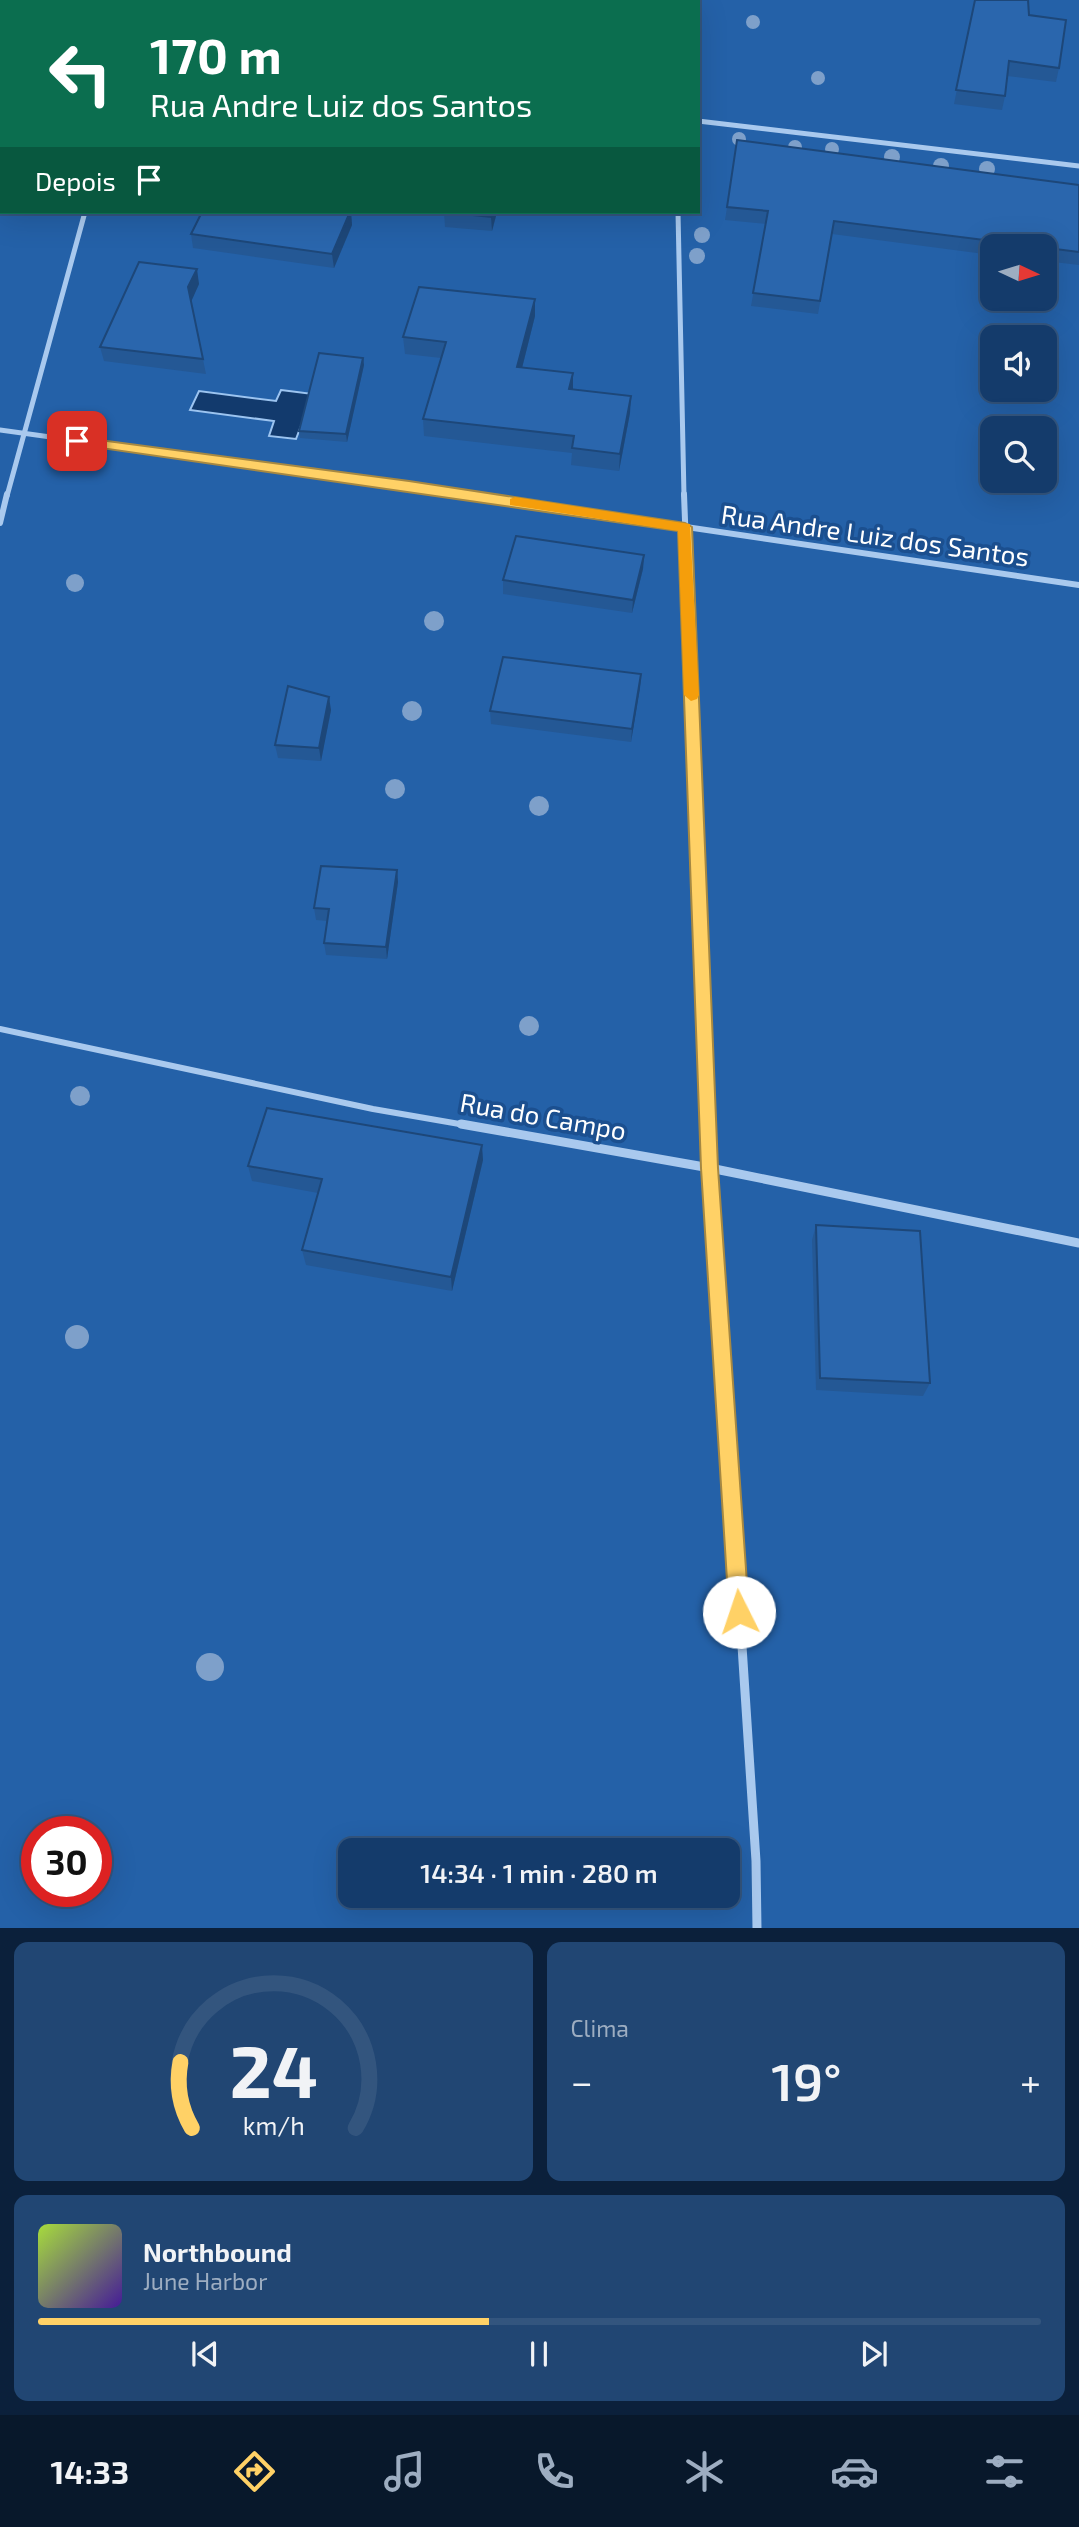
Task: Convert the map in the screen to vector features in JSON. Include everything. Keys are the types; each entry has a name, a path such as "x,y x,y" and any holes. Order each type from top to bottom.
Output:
{"street":[{"path":"700,121 1079,166"},
{"path":"0,523 22,434 84,214"},
{"path":"678,214 685,527 710,1168 756,1861 757,1928"},
{"name":"Rua Andre Luiz dos Santos","path":"0,430 409,486 1079,585"},
{"name":"Rua do Campo","path":"0,1029 373,1109 710,1168 1079,1243"}],"shaded area":[{"path":"700,0 1079,0 1079,1928 0,1928 0,214 700,214"},
{"path":"281,390 313,394 296,439 269,436 274,421 190,410 199,391 276,401"}],"building":[{"path":"975,0 1028,0 1029,15 1066,20 1059,68 1009,61 1005,96 956,90"},
{"path":"737,140 1079,185 1079,252 1057,249 1057,234 980,234 980,239 834,221 820,301 753,293 768,211 727,207"},
{"path":"201,214 349,214 332,254 191,234"},
{"path":"463,214 492,214 491,217"},
{"path":"139,262 197,269 188,287 203,359 100,347"},
{"path":"419,287 535,299 517,367 573,373 569,389 631,396 620,454 572,448 574,436 423,419 446,342 403,337"},
{"path":"319,353 363,358 346,434 299,431"},
{"path":"516,536 644,555 633,600 503,580"},
{"path":"503,657 641,674 632,729 490,711"},
{"path":"288,686 329,697 319,748 275,745"},
{"path":"321,866 397,870 386,947 324,943 329,909 314,908"},
{"path":"267,1108 482,1145 451,1277 302,1250 322,1179 248,1166"},
{"path":"816,1225 920,1231 930,1383 820,1378"}],"slow traffic":[{"path":"515,502 685,527 691,695"}],"route":[{"path":"77,441 685,527 710,1168 739,1612"}]}
